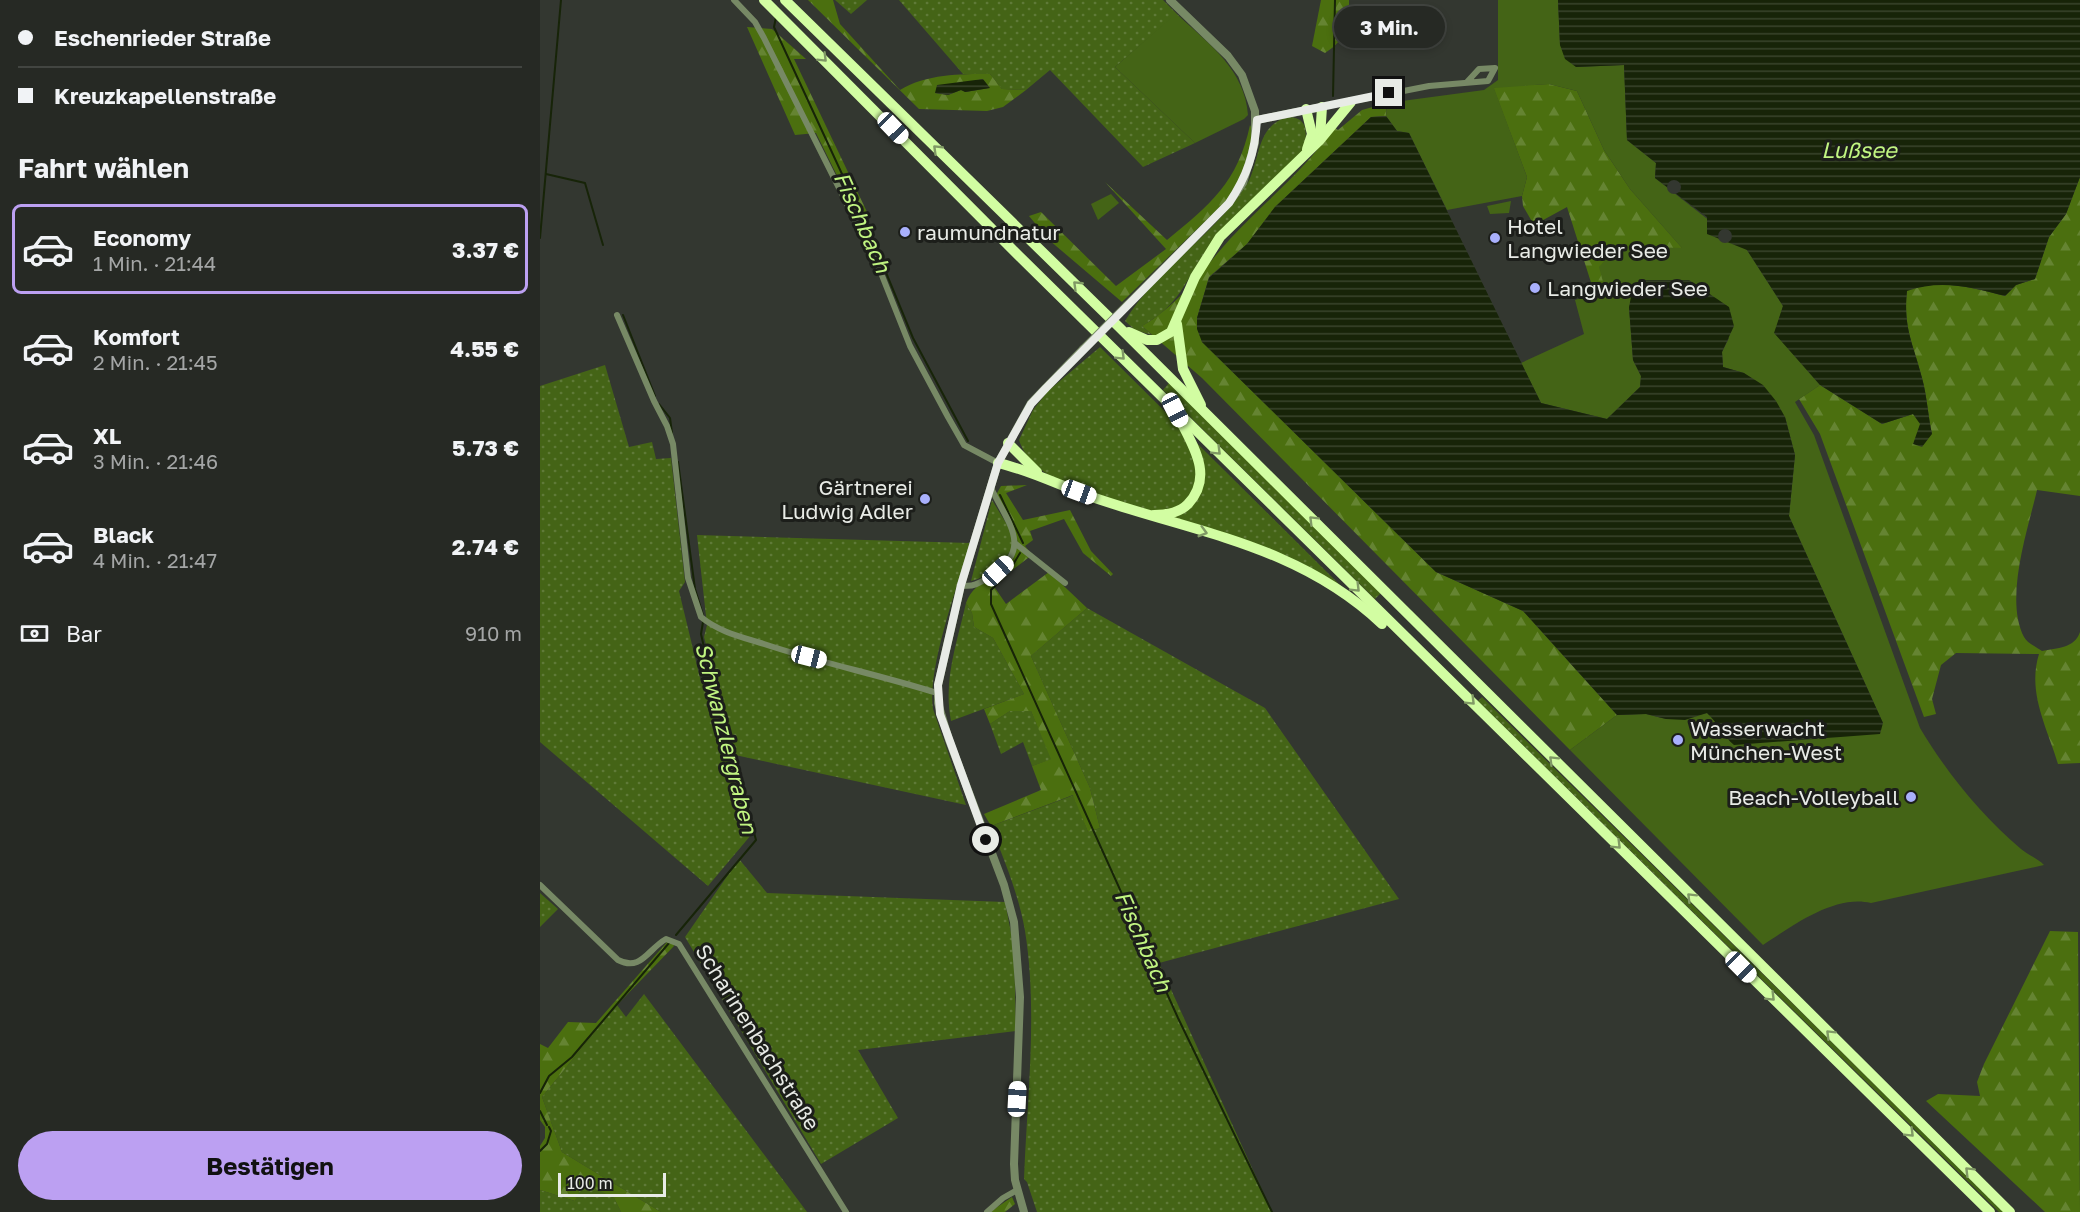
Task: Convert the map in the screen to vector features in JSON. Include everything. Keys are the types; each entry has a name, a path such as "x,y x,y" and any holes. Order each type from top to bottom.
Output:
{"highway":[{"path":"764,0 1175,410 1990,1212"},
{"path":"785,0 1206,413 2010,1212"},
{"path":"1118,326 1138,337 1157,340 1171,332 1177,324 1195,277 1215,244 1244,211 1319,141 1351,102"},
{"path":"1319,141 1322,107"},
{"path":"1306,109 1312,134 1306,152"},
{"path":"1177,324 1183,369 1206,413"},
{"path":"1147,514 1170,513 1184,508 1195,496 1201,483 1198,457 1175,410"},
{"path":"1008,443 1041,477"},
{"path":"998,463 1101,500 1290,560 1329,583 1374,616 1413,653 1429,660"}],"street":[{"path":"734,0 755,22 764,38 879,268 910,346 948,417 964,445 998,463"},
{"path":"1024,1212 1017,1190 1014,1164 1020,997 1014,922 1004,885 949,740 937,693 961,585 990,486 1008,443 1031,404 1234,196 1243,183 1253,158 1257,120 1251,96 1235,65 1170,0"},
{"path":"1257,120 1429,86 1467,82"},
{"path":"617,315 673,444 688,578 701,617 725,631 777,648 896,679 937,693"},
{"path":"990,486 1016,544 1065,583"},
{"path":"961,585 977,585 998,571 1013,557 1016,544"},
{"name":"Scharinenbachstraße","path":"540,885 618,960 626,964 641,962 666,939 679,944 846,1212"},
{"path":"987,1212 1003,1198 1017,1190"}],"green space":[{"path":"808,0 833,0 840,24 900,90 932,78 990,74 1002,89 1026,90 1003,107 987,111 919,109","holes":["982,79 989,88 966,92 961,90 948,95 935,93"]},
{"path":"835,0 867,0 851,14"},
{"path":"899,0 1163,0 1179,16 1173,17 1115,67 1195,143 1143,167 1050,70 1026,90 1002,89 990,74 963,74"},
{"path":"1321,0 1349,0 1345,31 1338,42 1325,53 1312,46"},
{"path":"1498,0 1558,0 1560,45 1576,67 1624,65 1627,140 1656,163 1655,178 1747,250 1783,306 1775,333 1820,385 1795,402 1814,435 1920,728 1953,777 1979,808 2006,836 2044,865 1871,903 1857,901 1843,903 1814,914 1763,945 1570,750 1617,715 1646,714 1666,719 1707,713 1714,719 1722,735 1883,723 1789,516 1795,455 1785,417 1744,373 1723,367 1722,352 1729,338 1629,307 1633,360 1641,376 1640,387 1607,419 1541,403 1521,363 1584,334 1575,300 1605,289 1599,267 1618,246 1682,248 1630,189 1604,150 1577,91 1549,84 1494,88 1527,177 1522,196 1447,210 1409,133 1397,131 1386,116 1387,103 1484,90 1498,80"},
{"path":"1173,16 1179,16 1224,60 1240,85 1248,115 1195,143 1115,67"},
{"path":"747,27 772,29 806,59 794,59 868,214 858,218 816,133 795,135"},
{"path":"1549,84 1577,91 1604,150 1630,189 1683,249 1595,295 1567,207 1534,225 1523,206 1522,196 1527,177 1493,87"},
{"path":"1387,103 1386,116 1371,117 1275,207 1247,244 1209,277 1197,318 1202,342 1436,572 1523,611 1617,715 1570,750 1202,378 1142,326 1179,297 1243,225 1311,157 1334,127 1338,130 1362,110"},
{"path":"1287,117 1303,123 1306,132 1304,150 1223,230 1168,307 1142,326 1152,335 1135,330 1125,321 1138,302 1234,203 1247,184 1264,136 1269,128"},
{"path":"1250,125 1253,133 1250,153 1242,174 1227,200 1122,302 1049,240 1029,216 1041,212 1116,286 1166,249 1105,182 1167,240 1220,191 1238,162"},
{"path":"2080,177 2080,496 2037,490 2020,564 2016,603 2018,621 2024,637 2042,651 2070,644 2080,632 2080,763 2058,764 2037,696 2035,682 2039,654 1956,653 1941,665 1932,699 1936,714 1924,717 1820,434 1799,399 1820,385 1882,424 1913,414 1932,434 1924,385 1906,315 1907,290 1944,285 1968,287 2005,296 2016,285 2035,279 2049,237 2066,214"},
{"path":"1111,194 1119,203 1098,220 1091,204"},
{"path":"1511,201 1509,213 1490,214 1487,206"},
{"path":"1100,347 1344,589 1300,562 1249,542 1065,485 1044,472 1032,461 1026,455 1019,440 1033,410 1048,391"},
{"path":"605,365 629,447 652,442 656,459 671,458 685,582 679,591 701,682 710,687 751,835 708,886 540,742 540,386"},
{"path":"1169,383 1381,593 1375,599 1163,390"},
{"path":"1027,485 1006,493 1023,520 1070,510 1091,551 1113,574 1111,576 1083,553 1064,519 1030,531 1033,540 1025,546 1032,555 993,585 1006,604 1049,572 1087,608 1031,656 1090,788 1100,828 1088,832 1073,795 991,826 984,814 1041,790 1032,766 1051,759 1031,711 1010,711 990,724 984,709 1024,694 993,638 974,627 972,613 966,603 970,594 977,587 1007,562 1018,542 996,495 1001,486"},
{"path":"992,500 1009,528 1014,545 996,567 984,576 971,581"},
{"path":"697,535 970,543 945,626 932,692 933,709 966,805 735,755 704,637 707,625"},
{"path":"966,603 972,613 974,627 993,638 1024,694 951,721 950,676"},
{"path":"1087,608 1265,708 1399,899 1159,963 1272,1212 1037,1212 1024,1179 1031,1055 1029,961 1019,904 991,826 1074,795 1088,832 1100,828 1090,788 1031,656"},
{"path":"1482,697 2004,1212 1999,1212 1478,701"},
{"path":"1010,711 1031,711 1052,759 1032,766 1023,742 1001,754 990,724"},
{"path":"739,859 767,893 1005,902 1014,948 1016,1031 858,1050 898,1118 821,1164 685,937"},
{"path":"540,893 558,909 540,927"},
{"path":"2050,931 2078,932 2080,1212 2045,1212 1926,1101 1938,1094 1980,1096 1977,1082 1984,1064"},
{"path":"667,942 673,943 674,946 617,1005 542,1097 562,1152 661,1212 621,1212 614,1198 583,1183 575,1201 540,1190 540,1146 545,1138 545,1127 540,1120 540,1044 548,1048 568,1022 596,1023"},
{"path":"644,994 807,1212 661,1212 562,1152 542,1097 617,1005 626,1017"},
{"path":"582,1182 614,1198 621,1212 540,1212 540,1190 575,1201"},
{"path":"1012,1197 1015,1204 1005,1212 990,1212"}],"water":[{"name":"Lußsee","path":"1558,0 2080,0 2080,177 2066,214 2049,237 2035,279 2016,285 2005,296 1968,287 1944,285 1919,287 1907,291 1906,315 1924,385 1932,434 1922,447 1913,444 1920,424 1913,414 1882,424 1820,385 1774,333 1783,306 1747,250 1707,234 1707,217 1655,178 1656,163 1627,140 1624,65 1576,67 1565,59 1560,45"},
{"path":"983,79 990,88 965,92 961,90 948,95 935,93 937,85"},
{"name":"Langwieder See","path":"1386,116 1397,131 1409,133 1541,403 1607,419 1640,387 1641,376 1633,360 1629,307 1633,287 1646,280 1689,280 1729,307 1734,326 1722,352 1723,367 1744,373 1763,385 1785,417 1795,455 1789,516 1883,723 1880,734 1734,745 1707,713 1685,720 1666,719 1646,714 1617,715 1523,611 1436,572 1202,342 1197,329 1197,318 1209,278 1247,244 1275,207 1371,117"}],"pier":[{"path":"1674,180 1679,182 1681,187 1679,192 1674,194 1669,192 1667,187 1669,182"},
{"path":"1725,229 1730,231 1732,236 1730,241 1725,243 1720,241 1718,236 1720,231"}],"waterway":[{"path":"540,238 561,0"},
{"path":"1333,96 1335,0"},
{"name":"Fischbach","path":"776,17 774,27 873,241 913,338 968,441"},
{"name":"Schwanzlergraben","path":"546,174 585,183 603,245"},
{"name":"Schwanzlergraben","path":"623,315 655,396"},
{"name":"Schwanzlergraben","path":"659,404 670,418 672,433"},
{"name":"Schwanzlergraben","path":"678,462 695,589 703,615"},
{"path":"1000,495 1023,543"},
{"name":"Fischbach","path":"1020,553 1008,573 991,590 991,604 1178,1018 1272,1212"},
{"name":"Schwanzlergraben","path":"676,935 756,840 706,656 701,634 703,622"},
{"name":"Schwanzlergraben","path":"540,1093 549,1076 572,1057 669,943"},
{"name":"Schwanzlergraben","path":"540,1111 547,1125"},
{"name":"Schwanzlergraben","path":"540,1151 547,1144 551,1131 549,1127"}],"place":[{"name":"raumundnatur","path":"905,232"},
{"name":"Hotel Langwieder See","path":"1495,238"},
{"name":"Langwieder See","path":"1535,288"},
{"name":"Gärtnerei Ludwig Adler","path":"925,499"},
{"name":"Wasserwacht München-West","path":"1678,740"},
{"name":"Beach-Volleyball","path":"1911,797"}],"route":[{"path":"986,840 940,714 937,693 961,585 978,534 990,486 1008,443 1031,404 1229,203 1243,183 1253,158 1257,120 1289,112 1370,99 1389,93"}]}
